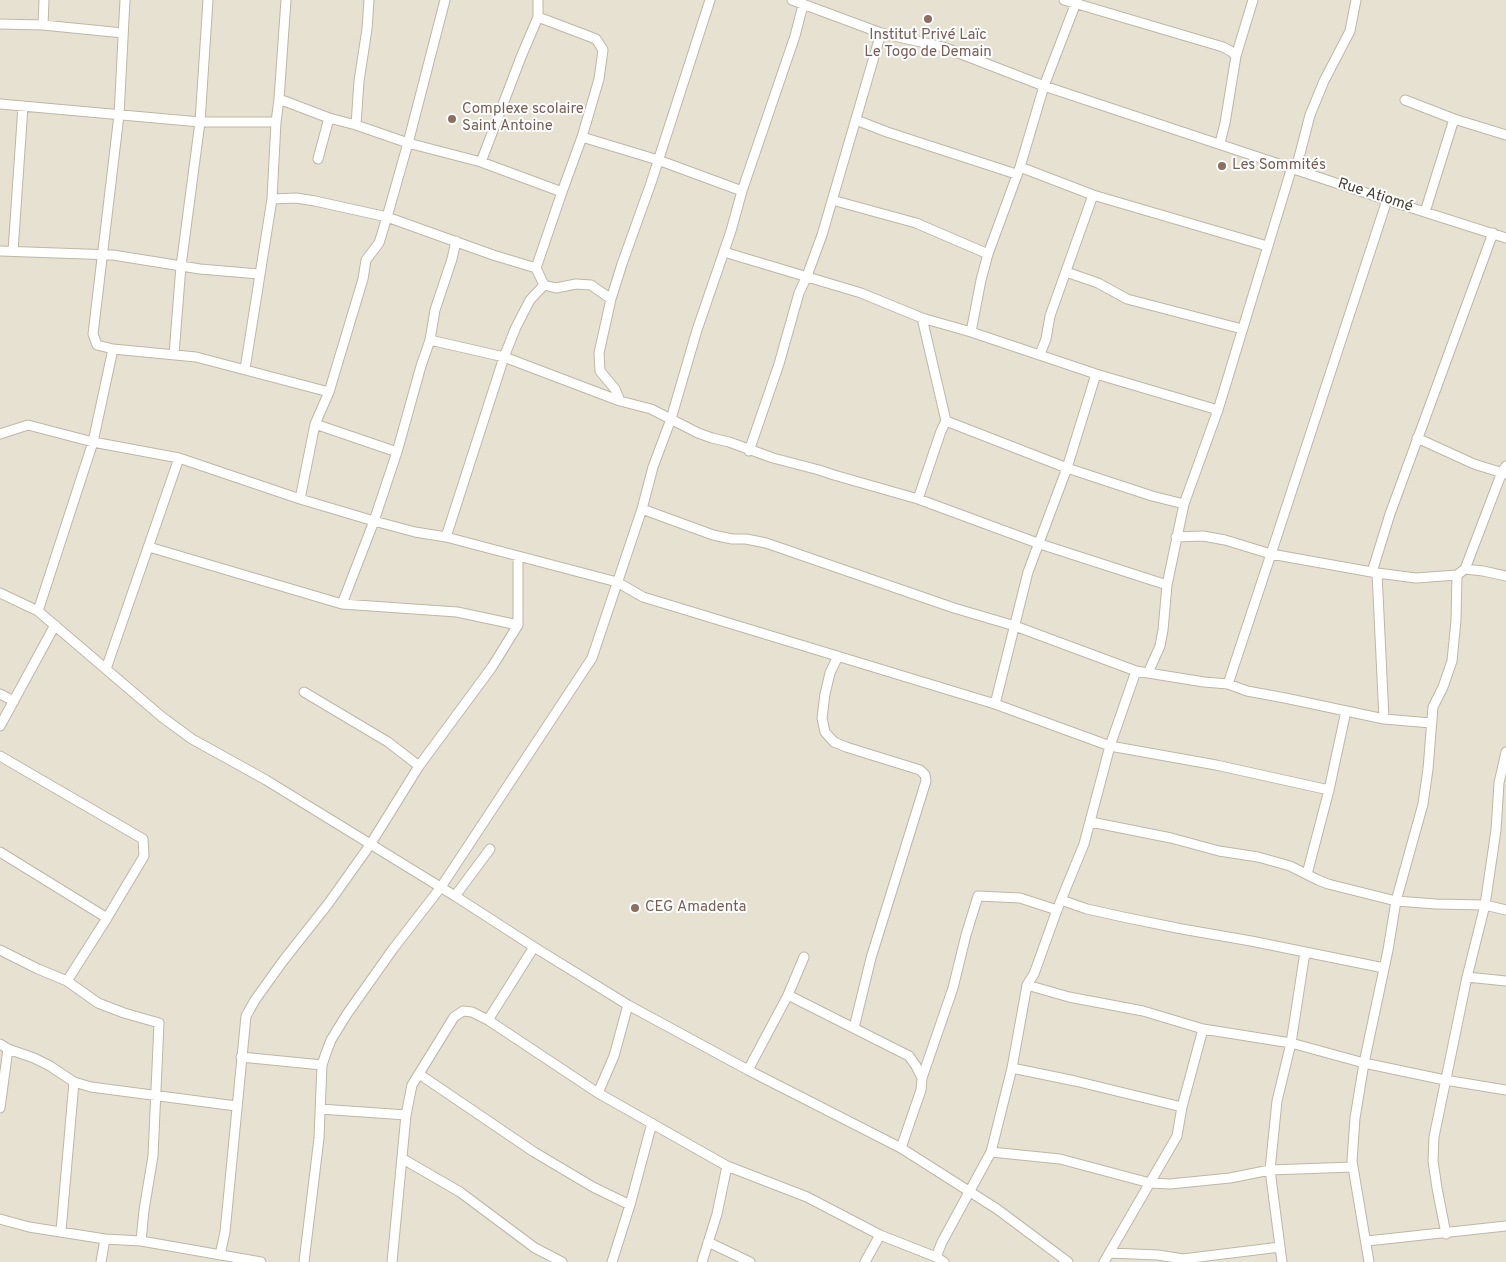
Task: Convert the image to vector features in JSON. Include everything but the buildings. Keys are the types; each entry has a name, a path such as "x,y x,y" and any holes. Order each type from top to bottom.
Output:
{"street":[{"path":"43,25 44,0"},
{"path":"125,0 119,115 93,334 97,345 113,349 196,357 329,392"},
{"path":"174,354 181,266 200,122 208,0"},
{"path":"245,370 272,198 286,0"},
{"path":"356,125 369,0"},
{"path":"300,499 315,424 329,392 363,279 366,260 379,243 387,217 445,0"},
{"path":"480,162 520,57 538,17 538,0"},
{"path":"620,401 616,389 600,371 598,364 611,299 710,0"},
{"name":"Rue Atiomé","path":"792,0 881,33 943,47 1044,86 1506,238"},
{"path":"1064,0 1077,2 1223,47 1236,56"},
{"path":"1220,143 1236,56 1253,0"},
{"path":"1148,673 1160,646 1166,584 1184,504 1218,410 1267,246 1310,115 1324,81 1350,32 1356,0"},
{"path":"971,332 988,254 1018,170 1044,86 1077,2"},
{"path":"304,1262 319,1138 322,1065 331,1040 393,949 441,887 592,658 642,509 653,468 671,419 742,191 795,36 803,5"},
{"path":"538,17 596,39 603,50 599,79 582,137 536,268 544,285"},
{"path":"0,24 43,25 123,33"},
{"path":"749,451 776,373 799,292 822,235 881,33"},
{"path":"279,99 329,118 408,143 480,162 562,192"},
{"path":"1405,100 1454,119 1506,134"},
{"path":"0,104 200,122 276,122"},
{"path":"13,252 23,106"},
{"path":"318,159 329,118"},
{"path":"1425,212 1454,119"},
{"path":"856,120 887,132 1267,246"},
{"path":"582,137 658,160 742,191"},
{"path":"1040,354 1046,339 1050,316 1093,195"},
{"path":"272,198 296,198 387,217 536,268"},
{"path":"832,200 916,222 988,254"},
{"path":"1228,684 1387,200"},
{"path":"1384,719 1374,572 1390,514 1493,233"},
{"path":"342,604 374,521 397,452 430,340 435,310 456,241"},
{"path":"0,251 128,257 181,266 260,274"},
{"path":"724,252 861,293 922,318 1040,354 1096,374 1218,410"},
{"path":"1066,272 1098,283 1127,300 1242,329"},
{"path":"544,285 556,288 591,285 611,299"},
{"path":"446,537 504,357 516,326 530,300 544,285"},
{"path":"918,499 946,421 922,318"},
{"path":"430,340 504,357 620,401 651,409 698,433 749,451 918,499 1040,544 1166,584"},
{"path":"38,610 93,442 113,349"},
{"path":"995,704 1028,572 1067,468 1096,374"},
{"path":"946,421 1067,468 1152,496 1184,504"},
{"path":"315,424 397,452"},
{"path":"0,434 28,425 93,442 179,458 300,499 374,521 415,532 446,537 617,582 643,597 995,704 1110,746 1216,765 1329,790"},
{"path":"1417,438 1474,464 1505,471 1465,570"},
{"path":"106,669 179,458"},
{"path":"642,509 713,535 766,543 954,608 1015,626 1136,671 1228,684 1247,691 1384,719 1431,723"},
{"path":"1176,537 1203,536 1218,538 1271,554 1416,578 1457,575 1465,570 1483,571 1506,576"},
{"path":"149,547 342,604 457,612 518,625"},
{"path":"220,1255 225,1232 246,1016 283,961 328,904 370,845 419,766 492,668 518,625 518,557"},
{"path":"1369,1262 1356,1191 1352,1144 1364,1063 1396,901 1422,804 1428,769 1433,707 1443,687 1452,661 1456,620 1457,575"},
{"path":"0,593 38,610 162,716 192,738 266,780 456,896 628,1005 748,1070 900,1148 971,1192 1034,1235 1068,1262"},
{"path":"0,726 55,625"},
{"path":"838,656 830,673 825,694 822,718 825,732 834,742 846,748 920,770 925,775 926,781 871,958 854,1028"},
{"path":"392,1262 406,1115 412,1085 454,1017 463,1012 472,1012 488,1020 598,1093 727,1166 807,1197 880,1235 940,1260 942,1242 992,1152 1012,1068 1027,985 1041,957 1057,910 1078,861 1091,822 1110,746 1136,671"},
{"path":"304,692 388,742 419,766"},
{"path":"0,694 14,701"},
{"path":"1307,874 1329,790 1346,711"},
{"path":"1446,1234 1433,1161 1434,1137 1467,977 1485,905 1495,839 1500,783 1506,752"},
{"path":"0,756 143,839 144,856 67,981"},
{"path":"1091,822 1172,838 1219,851 1258,857 1290,866 1328,884 1396,901 1485,905 1506,910"},
{"path":"456,896 490,849"},
{"path":"0,852 107,918"},
{"path":"900,1148 917,1104 922,1078 953,988 966,934 978,896 1020,898 1057,910"},
{"path":"1061,900 1087,909 1123,917 1384,968"},
{"path":"488,1020 534,947"},
{"path":"0,950 67,981 98,1002 124,1013 159,1023 153,1156 140,1241"},
{"path":"1282,1262 1270,1170 1276,1108 1290,1043 1305,952"},
{"path":"748,1070 788,995 804,957"},
{"path":"1467,977 1506,981"},
{"path":"1027,985 1069,996 1143,1011 1203,1029 1290,1043 1364,1063 1445,1080 1506,1090"},
{"path":"788,995 909,1056 922,1078"},
{"path":"598,1093 614,1056 628,1005"},
{"path":"1104,1262 1177,1136 1182,1107 1203,1029"},
{"path":"0,1108 4,1047 34,1058 74,1082 90,1087 236,1106"},
{"path":"241,1057 322,1065"},
{"path":"1012,1068 1182,1107"},
{"path":"419,1074 534,1152 593,1187 630,1205"},
{"path":"61,1231 74,1082"},
{"path":"320,1109 406,1115"},
{"path":"612,1262 630,1205 652,1123"},
{"path":"992,1152 1060,1159 1150,1183 1188,1183 1270,1170 1353,1168"},
{"path":"402,1159 460,1192 535,1248 558,1260"},
{"path":"702,1262 717,1214 727,1166"},
{"path":"0,1220 29,1227 104,1239 140,1241 261,1262"},
{"path":"1366,1241 1446,1234 1506,1226"},
{"path":"865,1262 880,1235"},
{"path":"101,1262 104,1239"},
{"path":"708,1242 750,1262"},
{"path":"1110,1253 1158,1255 1183,1260 1280,1246"},
{"path":"543,1262 558,1260"}],"shaded area":[{"path":"0,0 1506,0 1506,1262 0,1262"}],"place":[{"name":"Institut Privé Laïc Le Togo de Demain","path":"928,19"},
{"name":"Complexe scolaire Saint Antoine","path":"452,119"},
{"name":"Les Sommités","path":"1222,166"},
{"name":"CEG Amadenta","path":"635,908"}]}
